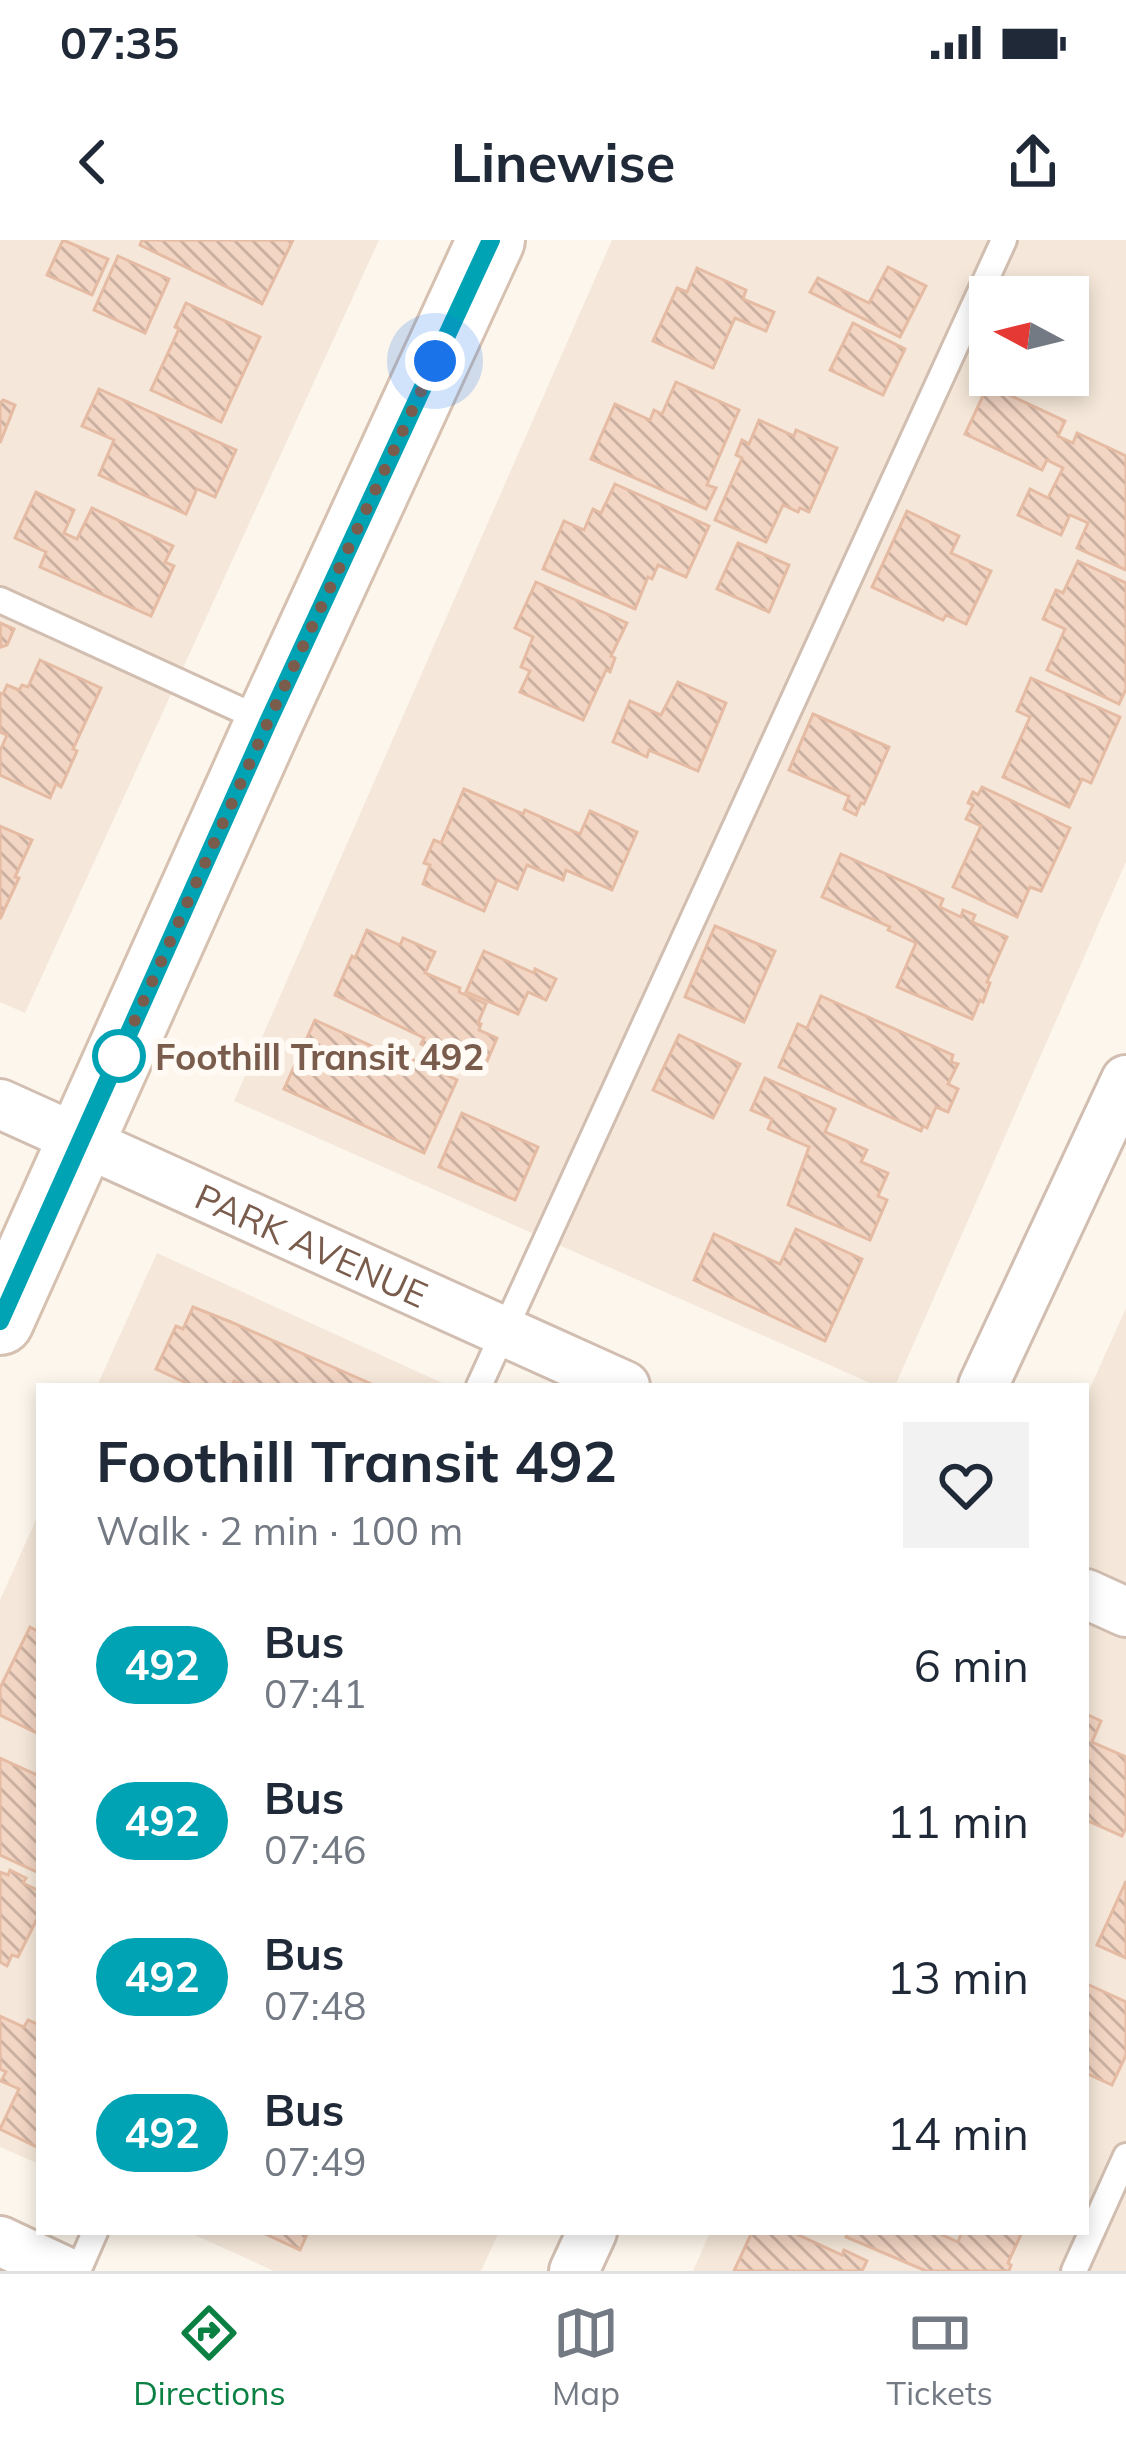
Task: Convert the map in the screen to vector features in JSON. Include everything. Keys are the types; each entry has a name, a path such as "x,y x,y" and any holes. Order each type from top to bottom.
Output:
{"main road":[{"path":"0,1321 490,240"}],"street":[{"path":"984,1383 1126,1080"},
{"name":"PARK AVENUE","path":"0,1104 618,1383"},
{"path":"1089,1595 1126,1612"},
{"path":"574,2271 591,2235"},
{"path":"0,2240 64,2271"}],"lane":[{"path":"480,1383 1004,240"},
{"path":"0,600 268,722"},
{"path":"1074,2271 1126,2156"},
{"path":"78,2271 94,2235"}],"shaded area":[{"path":"0,240 379,240 25,1013 0,1002"},
{"path":"612,240 1126,240 1126,862 896,1383 870,1383 234,1101"},
{"path":"157,1253 442,1383 98,1383"},
{"path":"1126,1308 1126,2271 693,2271 709,2235 1089,2235 1089,1390"},
{"path":"36,1520 36,2163 0,2147 0,1600"},
{"path":"195,2235 498,2235 481,2271 274,2271"}],"building":[{"path":"63,240 108,259 92,295 47,275"},
{"path":"142,240 293,240 262,304 140,245"},
{"path":"118,256 169,279 145,333 94,310"},
{"path":"888,267 926,286 900,337 810,292 818,278 869,303"},
{"path":"697,268 746,290 743,299 774,312 766,331 735,318 713,368 653,341 677,288 687,292"},
{"path":"186,303 260,337 221,422 151,390"},
{"path":"853,323 905,349 883,395 830,370"},
{"path":"676,382 739,410 707,485 716,488 706,509 591,459 615,404 650,420 654,410 662,414"},
{"path":"99,389 236,450 215,497 197,489 186,514 99,475 114,440 82,426"},
{"path":"983,396 1012,396 1065,421 1058,436 1073,443 1077,433 1126,456 1126,570 1077,548 1088,523 1070,515 1061,535 1018,515 1030,489 1048,498 1063,468 1047,460 1042,470 965,434"},
{"path":"0,403 15,405 0,443"},
{"path":"759,420 837,448 809,512 783,505 766,542 715,520 742,458 736,455 742,440 749,444"},
{"path":"615,484 709,526 686,577 658,565 635,609 543,569 564,521 584,530 593,509 601,513"},
{"path":"36,492 74,510 64,533 77,539 92,508 173,546 165,562 174,566 151,616 40,567 46,552 15,538"},
{"path":"907,511 959,536 951,553 991,571 966,624 946,615 943,620 872,587"},
{"path":"738,543 789,565 769,612 717,589"},
{"path":"1078,561 1126,583 1126,689 1119,704 1047,670 1065,629 1043,619 1056,590 1063,593"},
{"path":"536,582 627,623 611,656 615,658 610,672 606,670 583,720 520,692 530,671 521,667 533,637 515,628"},
{"path":"0,623 14,629 7,645 1,647"},
{"path":"40,660 101,688 61,787 56,784 50,798 0,775 0,751 7,735 0,732 0,693 7,685 19,690 22,685 28,687"},
{"path":"1031,678 1120,717 1091,783 1082,779 1069,807 1003,777 1030,717 1017,711"},
{"path":"678,682 726,703 698,771 649,750 647,757 613,742 630,701 661,715"},
{"path":"813,714 889,747 856,815 844,809 849,796 789,770"},
{"path":"982,787 1070,828 1041,891 1030,887 1017,917 953,887 981,826 966,819 973,792 978,795"},
{"path":"464,789 580,834 590,811 637,832 612,890 566,870 563,880 527,865 517,889 497,880 484,911 423,884 430,865 424,863 434,840 441,843"},
{"path":"0,826 32,840 0,919"},
{"path":"841,854 943,899 940,907 961,917 963,910 975,915 972,922 1007,937 972,1019 897,987 916,943 822,897"},
{"path":"715,926 775,951 744,1022 685,997"},
{"path":"367,930 400,945 403,938 435,952 425,973 486,1004 479,1030 497,1038 485,1066 467,1058 465,1064 421,1044 424,1038 335,995"},
{"path":"484,951 556,979 546,1000 528,992 518,1014 466,992"},
{"path":"821,996 953,1055 951,1062 958,1064 948,1084 958,1089 948,1112 936,1107 921,1131 779,1067 798,1024 807,1028"},
{"path":"315,1020 378,1049 375,1055 396,1065 401,1054 457,1080 424,1153 284,1089"},
{"path":"679,1035 740,1064 713,1118 653,1090"},
{"path":"765,1078 835,1109 825,1132 867,1150 861,1162 888,1173 878,1196 887,1200 870,1240 788,1205 809,1147 768,1129 772,1119 751,1110"},
{"path":"462,1113 538,1147 515,1200 439,1167"},
{"path":"796,1229 862,1259 825,1341 694,1280 714,1234 780,1264"},
{"path":"193,1307 369,1383 186,1383 156,1369 176,1326 183,1329"},
{"path":"30,1627 36,1630 36,1733 0,1715 0,1688"},
{"path":"1089,1715 1101,1721 1092,1742 1126,1757 1122,1836 1089,1821"},
{"path":"0,1758 36,1775 36,1872 0,1855"},
{"path":"10,1870 26,1878 23,1883 36,1890 36,1921 18,1957 12,1955 7,1966 0,1962 0,1872 8,1875"},
{"path":"1126,1881 1126,1958 1097,1945"},
{"path":"1089,1985 1126,2002 1126,2055 1112,2085 1089,2074"},
{"path":"0,2016 24,2027 28,2020 36,2024 36,2147 0,2129 19,2089 1,2081 6,2072 0,2069"},
{"path":"268,2235 307,2235 300,2250"},
{"path":"751,2235 799,2235 867,2261 862,2271 734,2271"},
{"path":"943,2235 958,2242 961,2235 1021,2235 1009,2271 926,2271 846,2237"}],"bus line":[{"name":"492","path":"0,1321 268,722 491,240"}],"place":[{"name":"Foothill Transit 492","path":"119,1056"}],"route":[{"path":"119,1056 435,361"}]}
